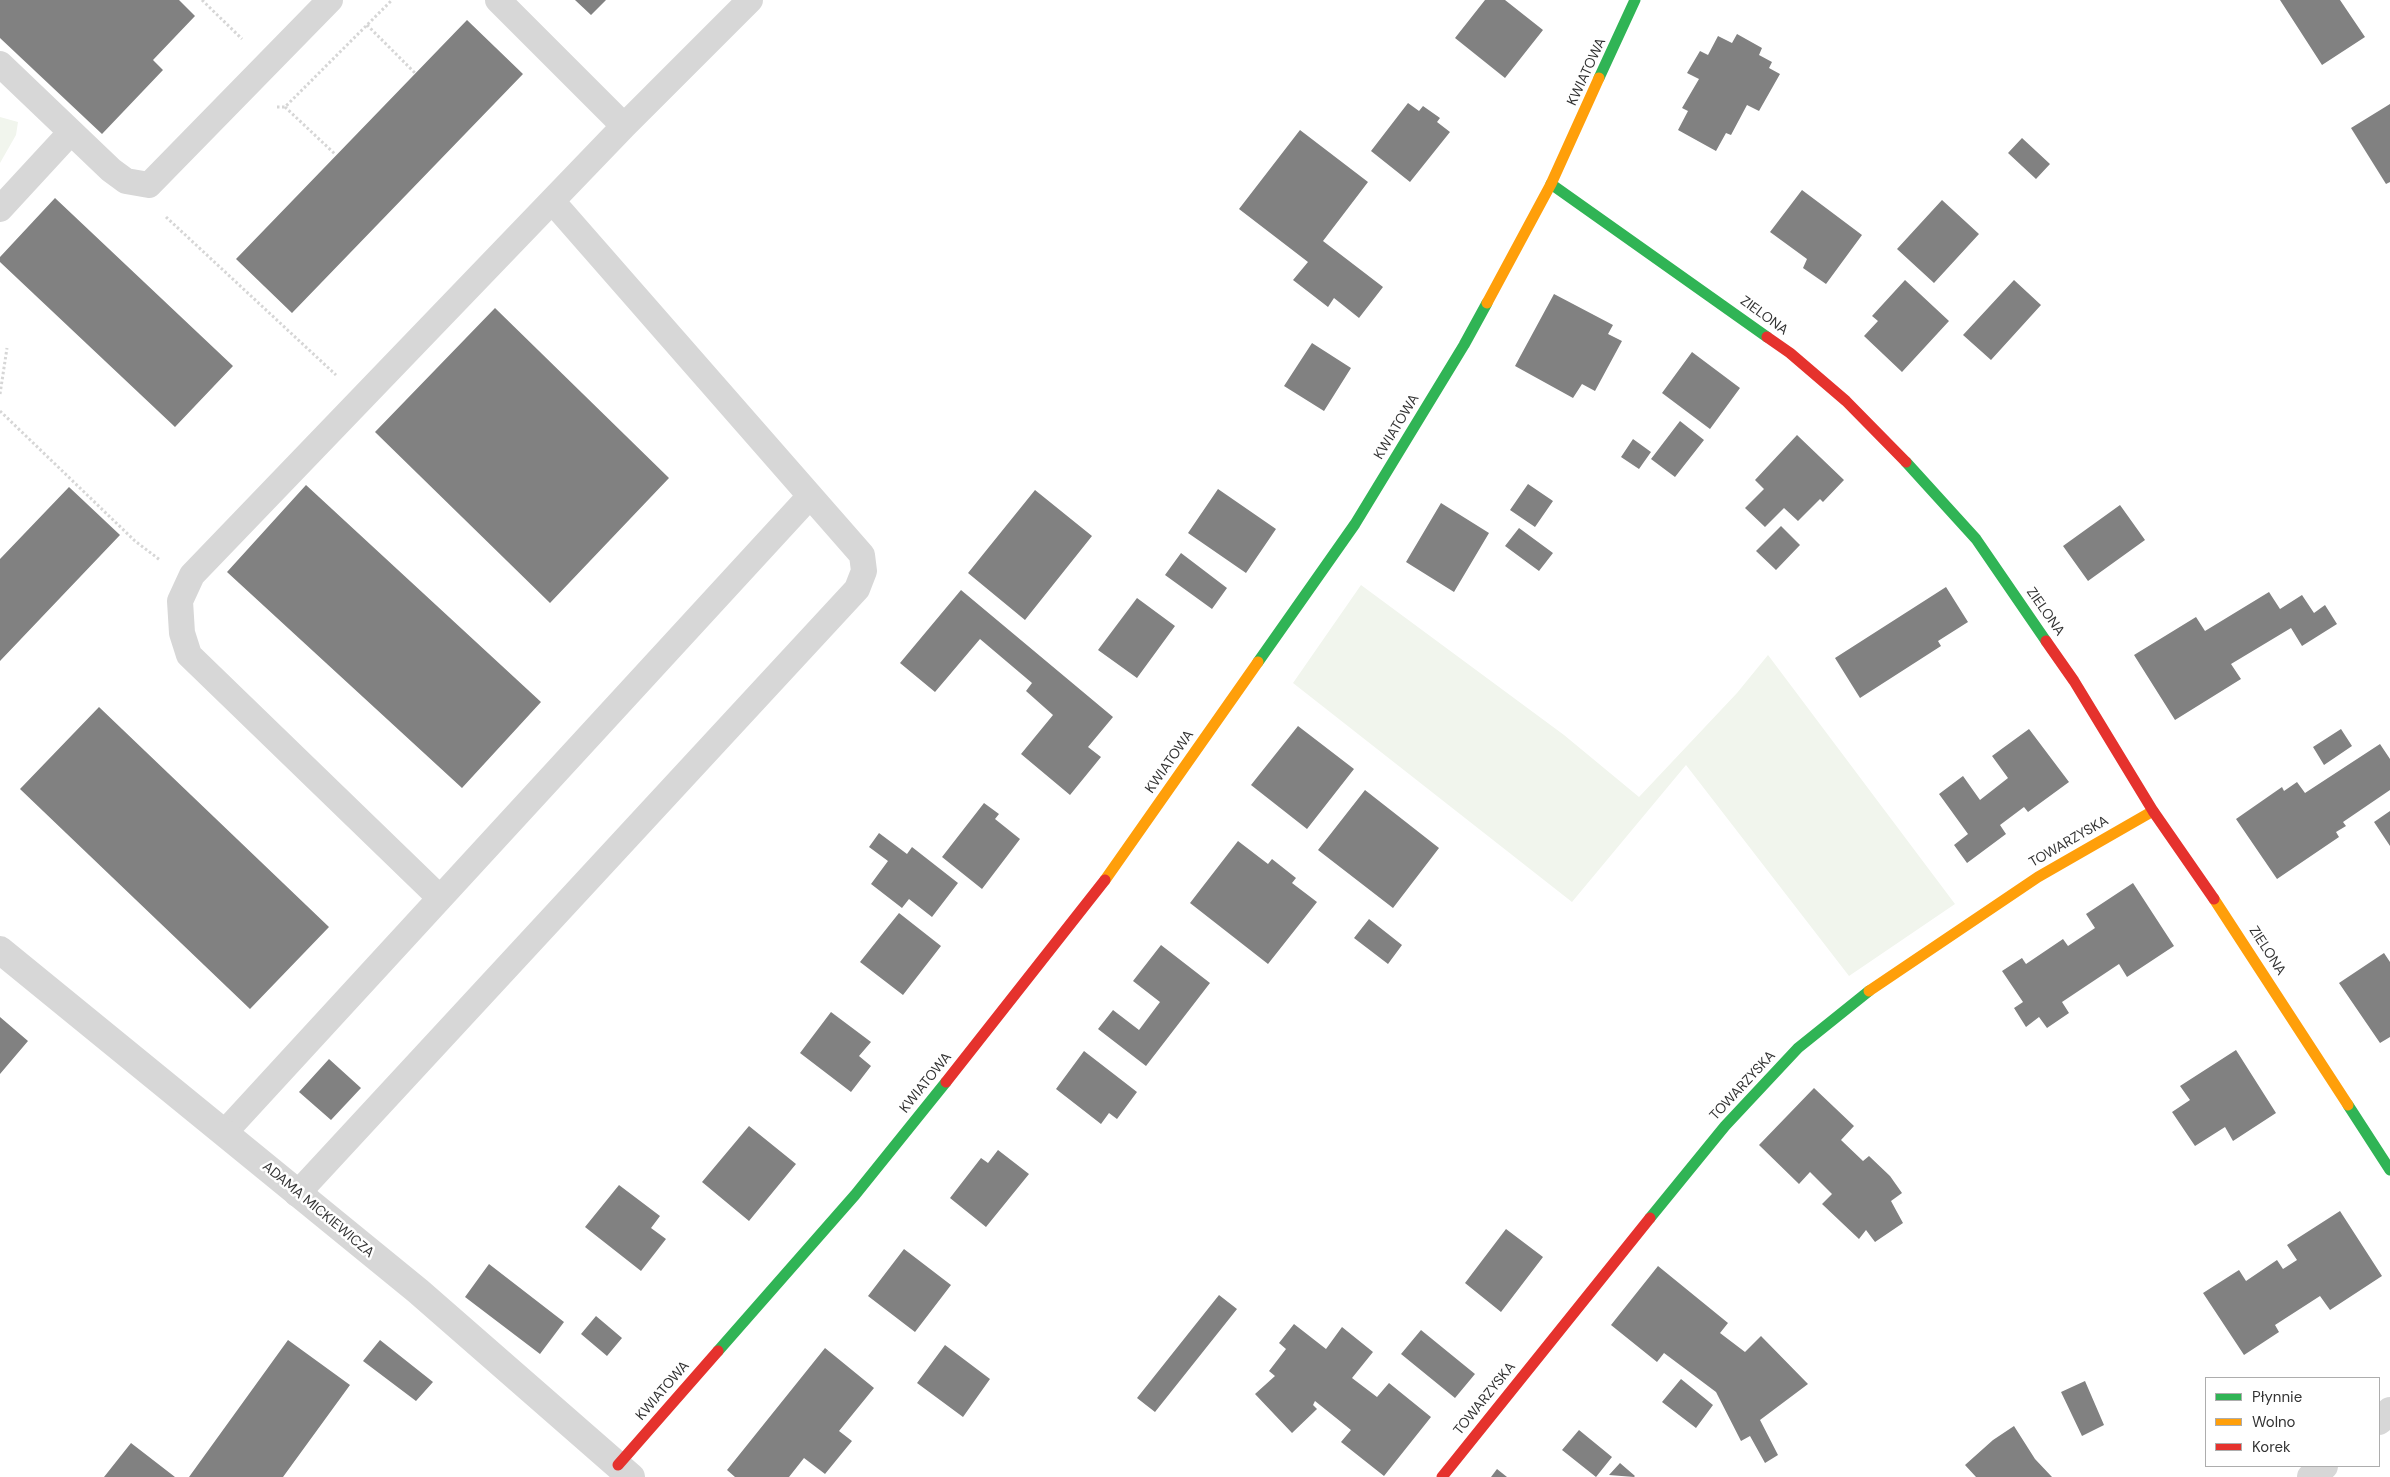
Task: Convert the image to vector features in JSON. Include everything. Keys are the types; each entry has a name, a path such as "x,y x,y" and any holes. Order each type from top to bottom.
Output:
{"street":[{"name":"KWIATOWA","path":"624,1471 855,1195 1101,886 1355,524 1464,345 1551,184 1635,0"},
{"name":"ZIELONA","path":"1551,184 1790,353 1846,400 1892,446 1976,539 2074,681 2153,811 2233,926 2390,1170"},
{"name":"TOWARZYSKA","path":"1442,1477 1725,1126 1798,1048 1868,992 2038,877 2153,811"},
{"name":"ADAMA MICKIEWICZA","path":"0,950 418,1291 624,1471"},
{"path":"2380,1420 2390,1411"},
{"path":"2310,1477 2323,1467"}],"lane":[{"path":"0,64 71,132 126,181 149,185 330,0"},
{"path":"498,0 624,126"},
{"path":"440,898 189,655 182,633 180,601 192,575 624,126 750,0"},
{"path":"0,209 71,132"},
{"path":"297,1194 857,589 864,571 862,555 552,201"},
{"path":"225,1132 810,496"}],"path":[{"path":"202,0 268,64"},
{"path":"367,25 415,73"},
{"path":"285,107 336,155"},
{"path":"149,185 162,213 324,364"},
{"path":"0,394 7,348"},
{"path":"0,411 135,541 163,562"}],"shaded area":[{"path":"0,117 18,122 16,135 0,163"},
{"path":"1361,585 1564,735 1639,797 1737,693 1768,655 1955,904 1849,976 1686,765 1572,902 1293,683"}],"building":[{"path":"0,0 179,0 195,16 153,60 163,70 102,134 0,38"},
{"path":"575,0 606,0 591,15"},
{"path":"1485,0 1505,0 1543,30 1505,78 1455,38"},
{"path":"2280,0 2340,0 2365,37 2322,65"},
{"path":"467,20 523,74 292,313 236,259"},
{"path":"1737,34 1762,48 1759,55 1772,62 1769,68 1780,74 1759,111 1747,105 1731,135 1726,133 1716,151 1678,130 1688,111 1682,108 1699,79 1687,73 1700,51 1708,55 1718,36 1732,43"},
{"path":"1408,103 1419,111 1423,106 1440,118 1437,122 1450,132 1410,182 1371,151"},
{"path":"2390,104 2390,182 2386,184 2351,128"},
{"path":"1300,130 1368,182 1323,241 1383,287 1359,318 1334,298 1328,307 1293,280 1308,262 1239,209"},
{"path":"2022,138 2050,164 2036,179 2008,153"},
{"path":"1802,190 1862,235 1826,284 1803,268 1807,259 1770,232"},
{"path":"55,198 233,366 175,427 0,262 0,257"},
{"path":"1942,200 1979,234 1934,283 1897,249"},
{"path":"1905,280 1949,321 1902,372 1864,336 1878,321 1872,316"},
{"path":"2014,280 2041,305 1991,360 1963,335"},
{"path":"1554,294 1613,325 1608,334 1622,341 1595,391 1582,384 1573,398 1515,366"},
{"path":"495,308 669,478 550,603 375,432"},
{"path":"1312,343 1351,368 1324,411 1284,386"},
{"path":"1692,352 1740,388 1710,429 1662,393"},
{"path":"1680,421 1704,440 1675,477 1651,459"},
{"path":"1797,435 1844,480 1823,502 1820,499 1798,521 1784,508 1765,527 1745,508 1764,489 1755,480"},
{"path":"1633,439 1651,452 1639,469 1621,457"},
{"path":"1528,484 1553,501 1535,527 1510,510"},
{"path":"306,485 541,702 462,788 227,572"},
{"path":"69,487 120,535 0,661 0,559"},
{"path":"1218,489 1276,529 1246,573 1188,533"},
{"path":"1035,490 1092,536 1025,620 968,573"},
{"path":"1441,503 1489,533 1454,592 1406,562"},
{"path":"2120,505 2145,540 2088,581 2063,546"},
{"path":"1781,526 1800,545 1776,570 1756,551"},
{"path":"1519,528 1553,553 1539,571 1505,546"},
{"path":"1181,553 1227,588 1212,609 1165,575"},
{"path":"1946,587 1968,622 1938,641 1941,646 1860,698 1835,658"},
{"path":"961,590 1113,717 1088,747 1101,757 1070,795 1021,754 1053,715 1026,691 1032,683 980,639 935,692 900,663"},
{"path":"2269,592 2280,609 2302,595 2314,613 2325,605 2337,624 2302,646 2291,628 2231,664 2241,679 2175,720 2134,655 2196,617 2205,631"},
{"path":"1137,598 1175,626 1137,678 1098,650"},
{"path":"99,707 329,927 250,1009 20,789"},
{"path":"1298,726 1354,769 1307,829 1251,785"},
{"path":"2029,729 2069,782 2028,812 2024,807 2000,825 2006,834 1967,863 1954,845 1968,834 1939,794 1963,776 1980,800 2008,778 1992,756"},
{"path":"2341,729 2352,746 2324,765 2313,747"},
{"path":"2380,744 2390,759 2390,790 2343,822 2346,826 2336,832 2339,837 2277,879 2236,819 2282,787 2284,791 2297,782 2305,793"},
{"path":"1365,790 1439,848 1393,908 1318,850"},
{"path":"984,803 999,814 995,819 1020,839 982,889 942,857"},
{"path":"2390,811 2390,846 2374,822"},
{"path":"879,833 907,854 912,847 958,883 932,917 909,899 902,908 871,884 888,861 869,847"},
{"path":"1238,841 1268,864 1272,859 1296,878 1292,883 1317,902 1268,964 1190,903"},
{"path":"2133,883 2174,946 2127,977 2119,964 2062,1002 2069,1013 2047,1028 2039,1017 2026,1027 2014,1008 2023,1002 2002,971 2022,958 2026,964 2063,939 2068,946 2095,928 2086,914"},
{"path":"899,913 941,946 903,995 860,962"},
{"path":"1369,919 1402,945 1388,964 1354,938"},
{"path":"1161,945 1210,983 1146,1066 1098,1029 1113,1010 1139,1030 1160,1002 1133,981"},
{"path":"2384,953 2390,962 2390,1037 2380,1043 2339,983"},
{"path":"831,1012 871,1042 859,1056 871,1066 851,1092 800,1053"},
{"path":"0,1017 28,1041 0,1074"},
{"path":"2236,1050 2276,1113 2233,1141 2225,1127 2195,1146 2172,1112 2190,1100 2180,1086"},
{"path":"1084,1051 1137,1092 1117,1119 1109,1113 1101,1124 1056,1089"},
{"path":"329,1059 361,1088 331,1120 299,1092"},
{"path":"1814,1088 1854,1126 1841,1140 1863,1161 1869,1156 1890,1176 1902,1193 1891,1201 1903,1223 1875,1242 1866,1230 1859,1239 1822,1204 1832,1194 1810,1172 1799,1184 1759,1145"},
{"path":"749,1126 796,1164 749,1221 702,1182"},
{"path":"998,1150 1029,1174 986,1227 950,1198 981,1158 988,1163"},
{"path":"619,1185 660,1216 651,1228 666,1239 641,1271 585,1227"},
{"path":"2340,1211 2382,1276 2330,1310 2320,1296 2275,1325 2279,1332 2244,1355 2203,1293 2239,1270 2246,1281 2277,1260 2283,1269 2297,1260 2287,1245"},
{"path":"1506,1229 1543,1257 1501,1312 1465,1283"},
{"path":"904,1249 951,1285 915,1332 868,1296"},
{"path":"489,1264 564,1322 540,1354 465,1297"},
{"path":"1658,1266 1728,1323 1720,1333 1745,1352 1761,1336 1808,1384 1760,1420 1778,1455 1765,1463 1750,1436 1741,1441 1716,1392 1664,1353 1657,1362 1611,1325"},
{"path":"1219,1295 1237,1309 1155,1412 1137,1398"},
{"path":"596,1316 622,1338 607,1356 581,1334"},
{"path":"1294,1324 1326,1349 1342,1327 1373,1352 1352,1378 1377,1397 1389,1383 1431,1417 1384,1476 1341,1442 1351,1430 1315,1401 1313,1405 1317,1409 1292,1433 1255,1394 1275,1376 1269,1371 1286,1349 1279,1343"},
{"path":"1421,1330 1475,1374 1455,1398 1401,1354"},
{"path":"288,1340 350,1385 283,1477 189,1477"},
{"path":"380,1340 433,1382 416,1401 363,1361"},
{"path":"945,1345 990,1379 963,1417 917,1383"},
{"path":"825,1348 874,1388 839,1431 852,1441 825,1474 804,1458 789,1477 735,1477 727,1470"},
{"path":"1681,1379 1713,1405 1696,1428 1662,1402"},
{"path":"2085,1381 2104,1425 2082,1436 2061,1392"},
{"path":"2014,1426 2035,1459 2052,1477 1976,1477 1965,1465 1993,1440"},
{"path":"1579,1430 1612,1457 1596,1477 1562,1450"},
{"path":"131,1443 175,1477 104,1477"},
{"path":"1620,1463 1635,1476 1609,1475"},
{"path":"1497,1469 1507,1477 1491,1477"}],"traffic: fast":[{"path":"1599,78 1635,0"},
{"path":"1551,184 1767,337"},
{"path":"1258,662 1355,524 1464,345 1487,303"},
{"path":"1906,462 1976,539 2046,641"},
{"path":"1650,1218 1725,1126 1798,1048 1869,991"},
{"path":"718,1351 855,1195 946,1082"},
{"path":"2348,1105 2390,1170"}],"traffic: slow":[{"path":"1487,303 1551,184 1599,78"},
{"path":"1105,880 1258,662"},
{"path":"1869,991 2038,877 2153,811"},
{"path":"2214,899 2348,1105"}],"traffic: jam":[{"path":"1767,337 1790,353 1846,401 1906,462"},
{"path":"2046,641 2074,681 2153,811 2214,899"},
{"path":"946,1082 1105,880"},
{"path":"1442,1477 1650,1218"},
{"path":"618,1465 718,1351"}]}
